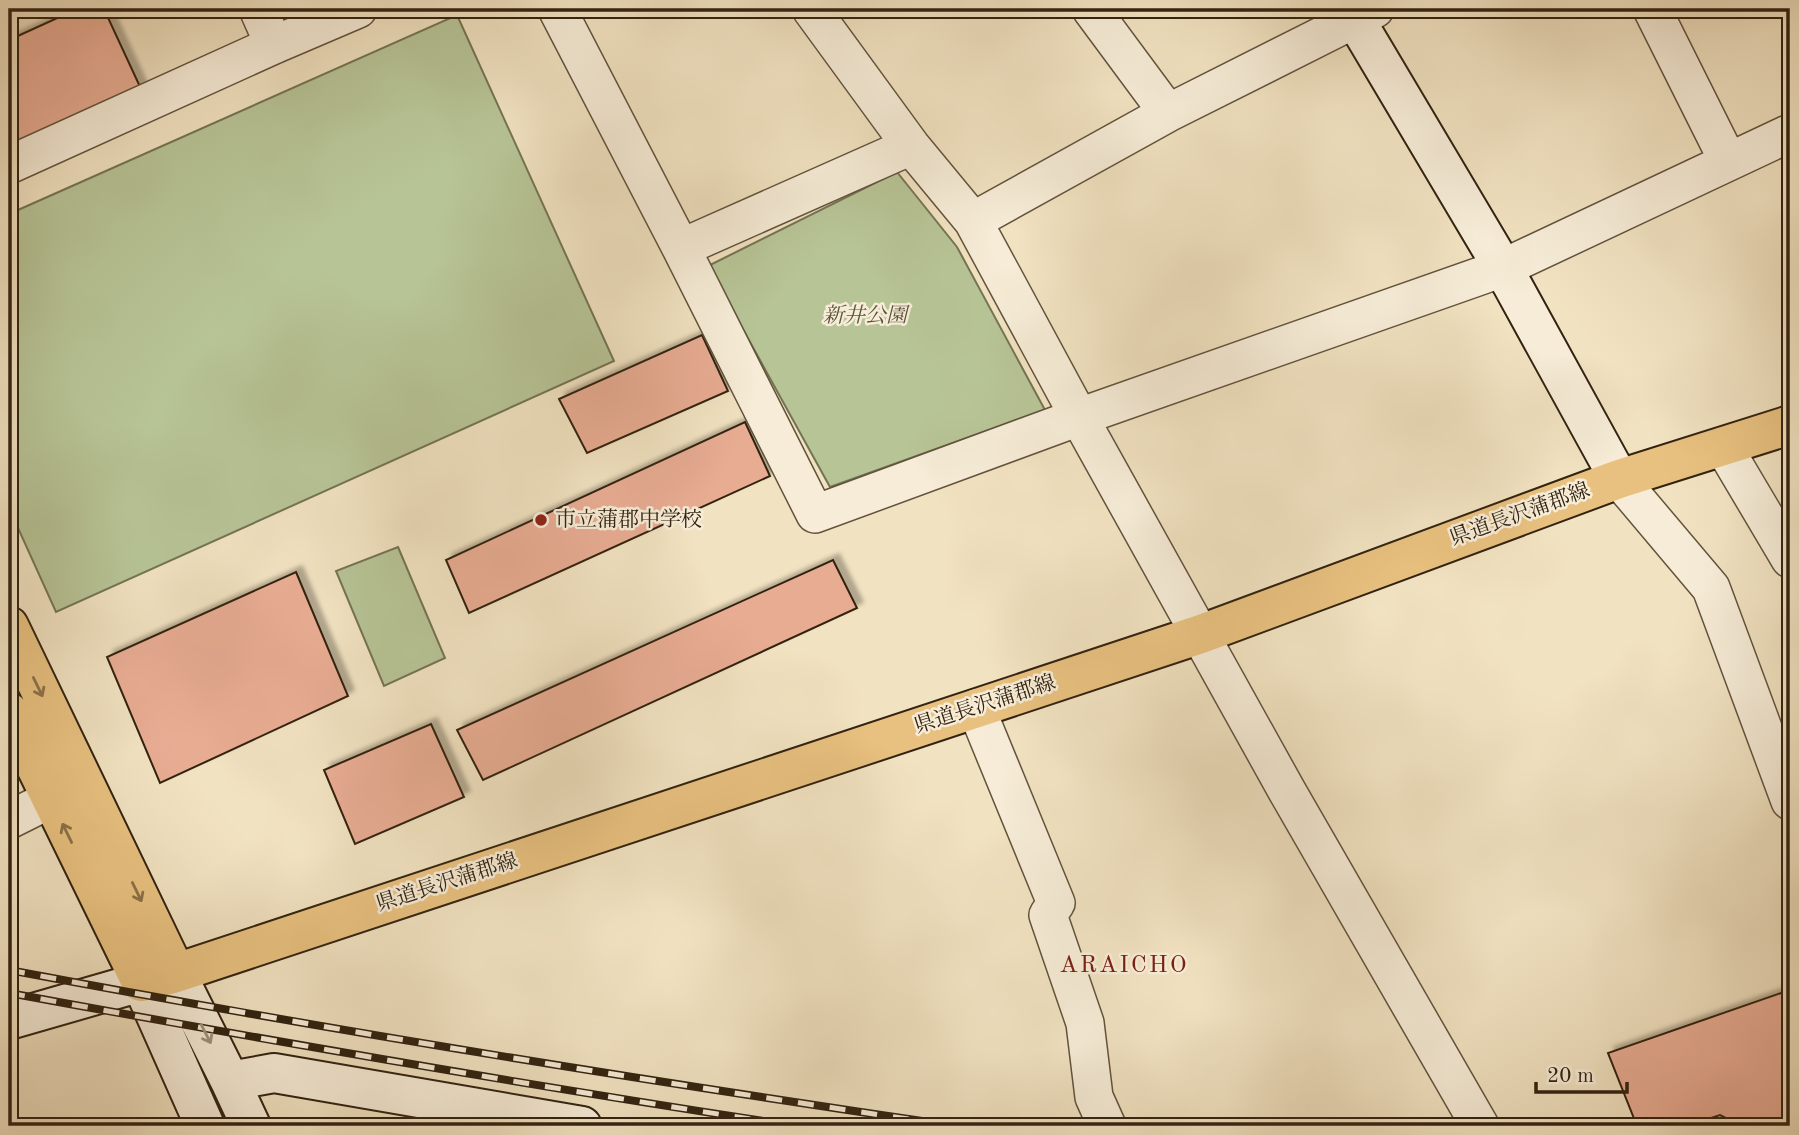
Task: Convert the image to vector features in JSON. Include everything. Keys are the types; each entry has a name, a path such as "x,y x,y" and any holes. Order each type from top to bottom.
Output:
{"main road":[{"name":"県道長沢蒲郡線","path":"158,977 1201,634 1619,479 1790,425"},
{"path":"9,626 158,977"},
{"path":"9,712 51,799 158,977"}],"street":[{"path":"258,9 274,44"},
{"path":"9,165 274,44 358,9"},
{"path":"558,9 815,514 1079,417 1503,268 1790,133"},
{"path":"811,9 911,146 973,221 1287,791 1480,1126"},
{"path":"1091,9 1167,113"},
{"path":"1652,9 1728,162"},
{"path":"973,221 1167,113 1359,12 1619,479 1710,588 1790,801"},
{"path":"681,248 911,146"},
{"path":"1723,446 1790,559"},
{"path":"976,708 1056,904 1048,915 1085,1023 1094,1097 1107,1126"},
{"path":"9,820 51,799"},
{"path":"9,1020 158,977"},
{"path":"158,977 230,1081 251,1126"},
{"path":"158,977 205,1126"},
{"path":"230,1081 274,1073 582,1126"}],"green space":[{"path":"457,15 614,361 56,612 9,508 9,214"},
{"name":"新井公園","path":"897,172 957,247 1045,410 830,487 708,266"},
{"path":"398,547 445,658 384,686 336,571"}],"building":[{"path":"77,9 104,9 142,91 9,154 9,40"},
{"path":"702,335 728,391 587,453 559,399"},
{"path":"745,422 770,476 469,613 446,560"},
{"path":"833,560 857,608 483,780 457,730"},
{"path":"296,572 348,696 160,783 107,657"},
{"path":"431,724 464,797 355,844 324,770"},
{"path":"1784,992 1790,1007 1790,1119 1769,1126 1742,1126 1720,1115 1687,1126 1637,1126 1608,1053"}],"railway":[{"path":"9,970 482,1053 956,1126"},
{"path":"9,993 402,1063 796,1126"}],"place":[{"name":"市立蒲郡中学校","path":"541,520"}],"district":[{"name":"ARAICHO","path":"1124,966"}]}
